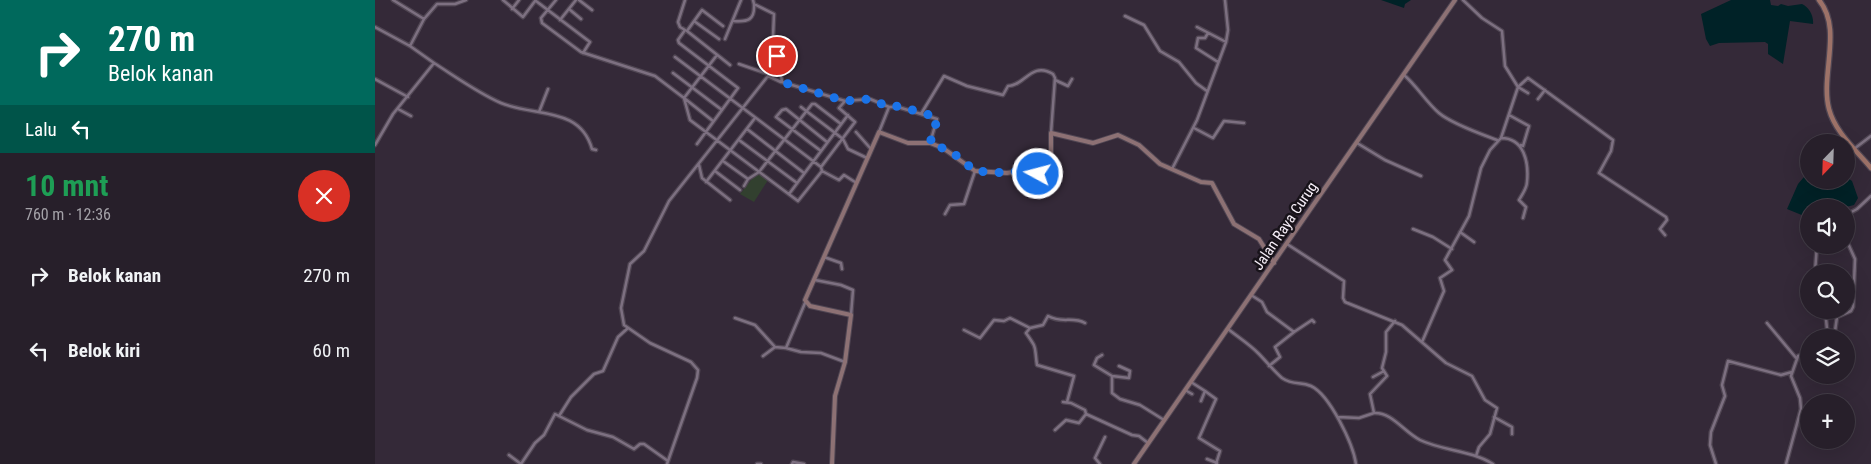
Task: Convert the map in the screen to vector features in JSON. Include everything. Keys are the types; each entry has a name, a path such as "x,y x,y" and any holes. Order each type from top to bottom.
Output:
{"main road":[{"path":"1819,0 1826,10 1829,25 1828,103 1835,124 1843,134"},
{"path":"1855,149 1871,168"}],"street":[{"path":"393,0 424,19"},
{"path":"410,46 424,19 437,4 455,4 466,0"},
{"path":"503,0 523,17 536,0 590,42 583,53"},
{"path":"512,9 519,0"},
{"path":"556,0 541,18 542,22 583,53 652,74 714,121"},
{"path":"560,20 577,0 591,10"},
{"path":"685,0 678,22 730,65"},
{"path":"725,40 741,0"},
{"path":"733,20 747,22 754,15 753,0"},
{"path":"1173,169 1193,128 1227,42 1229,30 1225,0"},
{"name":"Jalan Raya Curug","path":"1134,464 1184,389 1274,263 1455,0"},
{"path":"1463,0 1482,18 1502,31 1505,66 1518,87 1528,93"},
{"path":"754,4 774,14 773,36 778,50 777,59 782,82"},
{"path":"569,9 581,19"},
{"path":"697,144 738,88 679,43 678,40 702,10 723,26"},
{"path":"1125,16 1144,25 1160,51 1179,62 1197,83 1207,91"},
{"path":"694,20 719,39"},
{"path":"375,27 410,46 434,63 500,102 577,123 586,132 592,149 596,150"},
{"path":"1197,27 1227,42"},
{"path":"1208,33 1205,38 1198,38 1196,48 1218,62"},
{"path":"717,55 684,98 689,118 759,172 800,200 855,122 839,108 845,101"},
{"path":"675,57 822,169 839,180 844,175 855,182"},
{"path":"509,455 521,464 535,443 544,435 553,415 559,416 587,430 613,437 634,449 644,444 667,463 697,378 697,367 691,362 650,342 628,328 623,322 621,312 627,269 632,261 644,251 665,206 719,141 768,75 777,59"},
{"path":"375,145 397,109 434,63"},
{"path":"739,64 782,82 845,101 870,99 889,107 899,106 937,118 930,143"},
{"path":"921,114 944,76 967,86 1001,95 1005,94 1008,86 1015,86 1034,71 1051,72 1055,80 1051,158 1043,176"},
{"path":"673,73 722,110"},
{"path":"1403,75 1415,85 1440,114 1482,135 1521,145 1524,151 1527,181 1519,200 1526,207 1523,218"},
{"path":"1422,342 1444,291 1440,278 1452,270 1445,262 1469,216 1485,160 1499,139 1518,87 1528,78 1613,140 1611,151 1599,172 1666,217 1667,220 1660,230 1665,235"},
{"path":"375,79 408,97"},
{"path":"1055,80 1069,86 1072,79"},
{"path":"539,112 548,89"},
{"path":"1538,99 1545,90"},
{"path":"744,186 748,179 759,172 806,111 814,104 841,124"},
{"path":"801,107 843,139 848,149 867,158"},
{"path":"786,348 815,280 823,256 889,107"},
{"path":"397,109 411,116"},
{"path":"821,150 776,117 784,109 827,142"},
{"path":"789,194 848,115"},
{"path":"1509,115 1529,126 1523,146 1521,145"},
{"path":"706,182 755,118"},
{"path":"1193,128 1213,138 1224,121 1244,123"},
{"path":"747,129 804,173"},
{"path":"856,132 871,149"},
{"path":"879,132 908,142 930,143 952,152 975,171 1007,173 1029,169 1035,171 1040,178 1043,176 1057,180"},
{"path":"1051,134 1093,143 1118,135 1139,145 1158,163 1201,182 1212,183 1234,224 1259,240 1274,263"},
{"path":"1855,149 1871,136"},
{"path":"739,140 797,183"},
{"path":"1355,143 1385,160 1421,176"},
{"path":"723,160 748,179"},
{"path":"699,165 701,177 730,200"},
{"path":"715,171 740,190"},
{"path":"945,214 950,205 964,204 975,171"},
{"path":"1855,210 1871,196"},
{"path":"1413,229 1433,237 1452,249"},
{"path":"1460,232 1474,242"},
{"path":"1287,244 1344,281 1343,298 1345,302 1395,321 1446,363 1472,376 1485,400 1497,406 1490,434 1479,447 1476,456"},
{"path":"1835,329 1837,317 1851,311 1853,307 1855,259 1853,254"},
{"path":"823,256 841,263 842,269"},
{"path":"815,280 841,285 852,290 845,362 835,396 832,464"},
{"path":"1251,295 1261,302 1267,312 1293,332"},
{"path":"805,302 814,307 851,315"},
{"path":"1067,402 1074,376 1037,365 1038,354 1035,343 1026,334 1030,328 1043,324 1048,316 1061,321 1073,319 1085,324"},
{"path":"735,318 755,325 775,347"},
{"path":"964,330 980,338 994,320 1004,321 1010,318 1030,328"},
{"path":"1269,366 1280,357 1275,347 1293,332 1300,330 1312,320 1314,322"},
{"path":"1374,413 1370,393 1387,376 1382,368 1386,352 1386,332 1395,321"},
{"path":"1767,323 1797,359"},
{"path":"559,416 571,397 594,374 603,371 618,337 628,328"},
{"path":"1228,329 1258,353 1269,366 1289,382 1308,385 1315,389 1338,417 1349,439 1356,464"},
{"path":"763,356 775,347 801,352 821,353 845,362"},
{"path":"1786,464 1802,407 1800,396 1792,382 1792,372 1800,354"},
{"path":"1101,355 1097,358 1095,366 1112,376 1129,378 1130,371 1119,366"},
{"path":"1716,464 1710,442 1711,432 1725,396 1723,385 1728,362 1781,375 1792,372"},
{"path":"1373,377 1384,371"},
{"path":"1112,376 1112,393 1143,406 1164,420"},
{"path":"1190,381 1217,398 1199,438 1220,451 1217,463 1207,458"},
{"path":"1184,389 1192,394"},
{"path":"1201,402 1205,392"},
{"path":"1063,402 1085,410 1086,414 1132,435 1139,436 1148,443"},
{"path":"1338,417 1359,418 1374,413 1385,414 1412,436 1429,444 1476,456 1493,464"},
{"path":"1055,430 1067,420 1079,423 1086,414"},
{"path":"1494,417 1511,426 1512,434"},
{"path":"1101,464 1095,458 1105,437"},
{"path":"792,464 793,462 804,464"}],"shaded area":[{"path":"1381,0 1411,0 1405,4 1404,8"},
{"path":"1731,0 1770,0 1771,5 1778,6 1781,4 1788,6 1802,4 1811,12 1813,24 1790,21 1783,64 1768,54 1768,44 1765,42 1719,43 1710,46 1706,39 1701,14"},
{"path":"758,171 768,180 754,202 740,194"},
{"path":"1800,182 1800,189 1855,189 1858,198 1855,203 1855,199 1800,199 1800,214 1787,209"}],"route":[{"path":"777,56 782,82 845,101 870,99 889,107 899,106 923,115 936,117 937,120 930,143 952,152 975,171 1007,173 1029,169 1038,174"}]}
